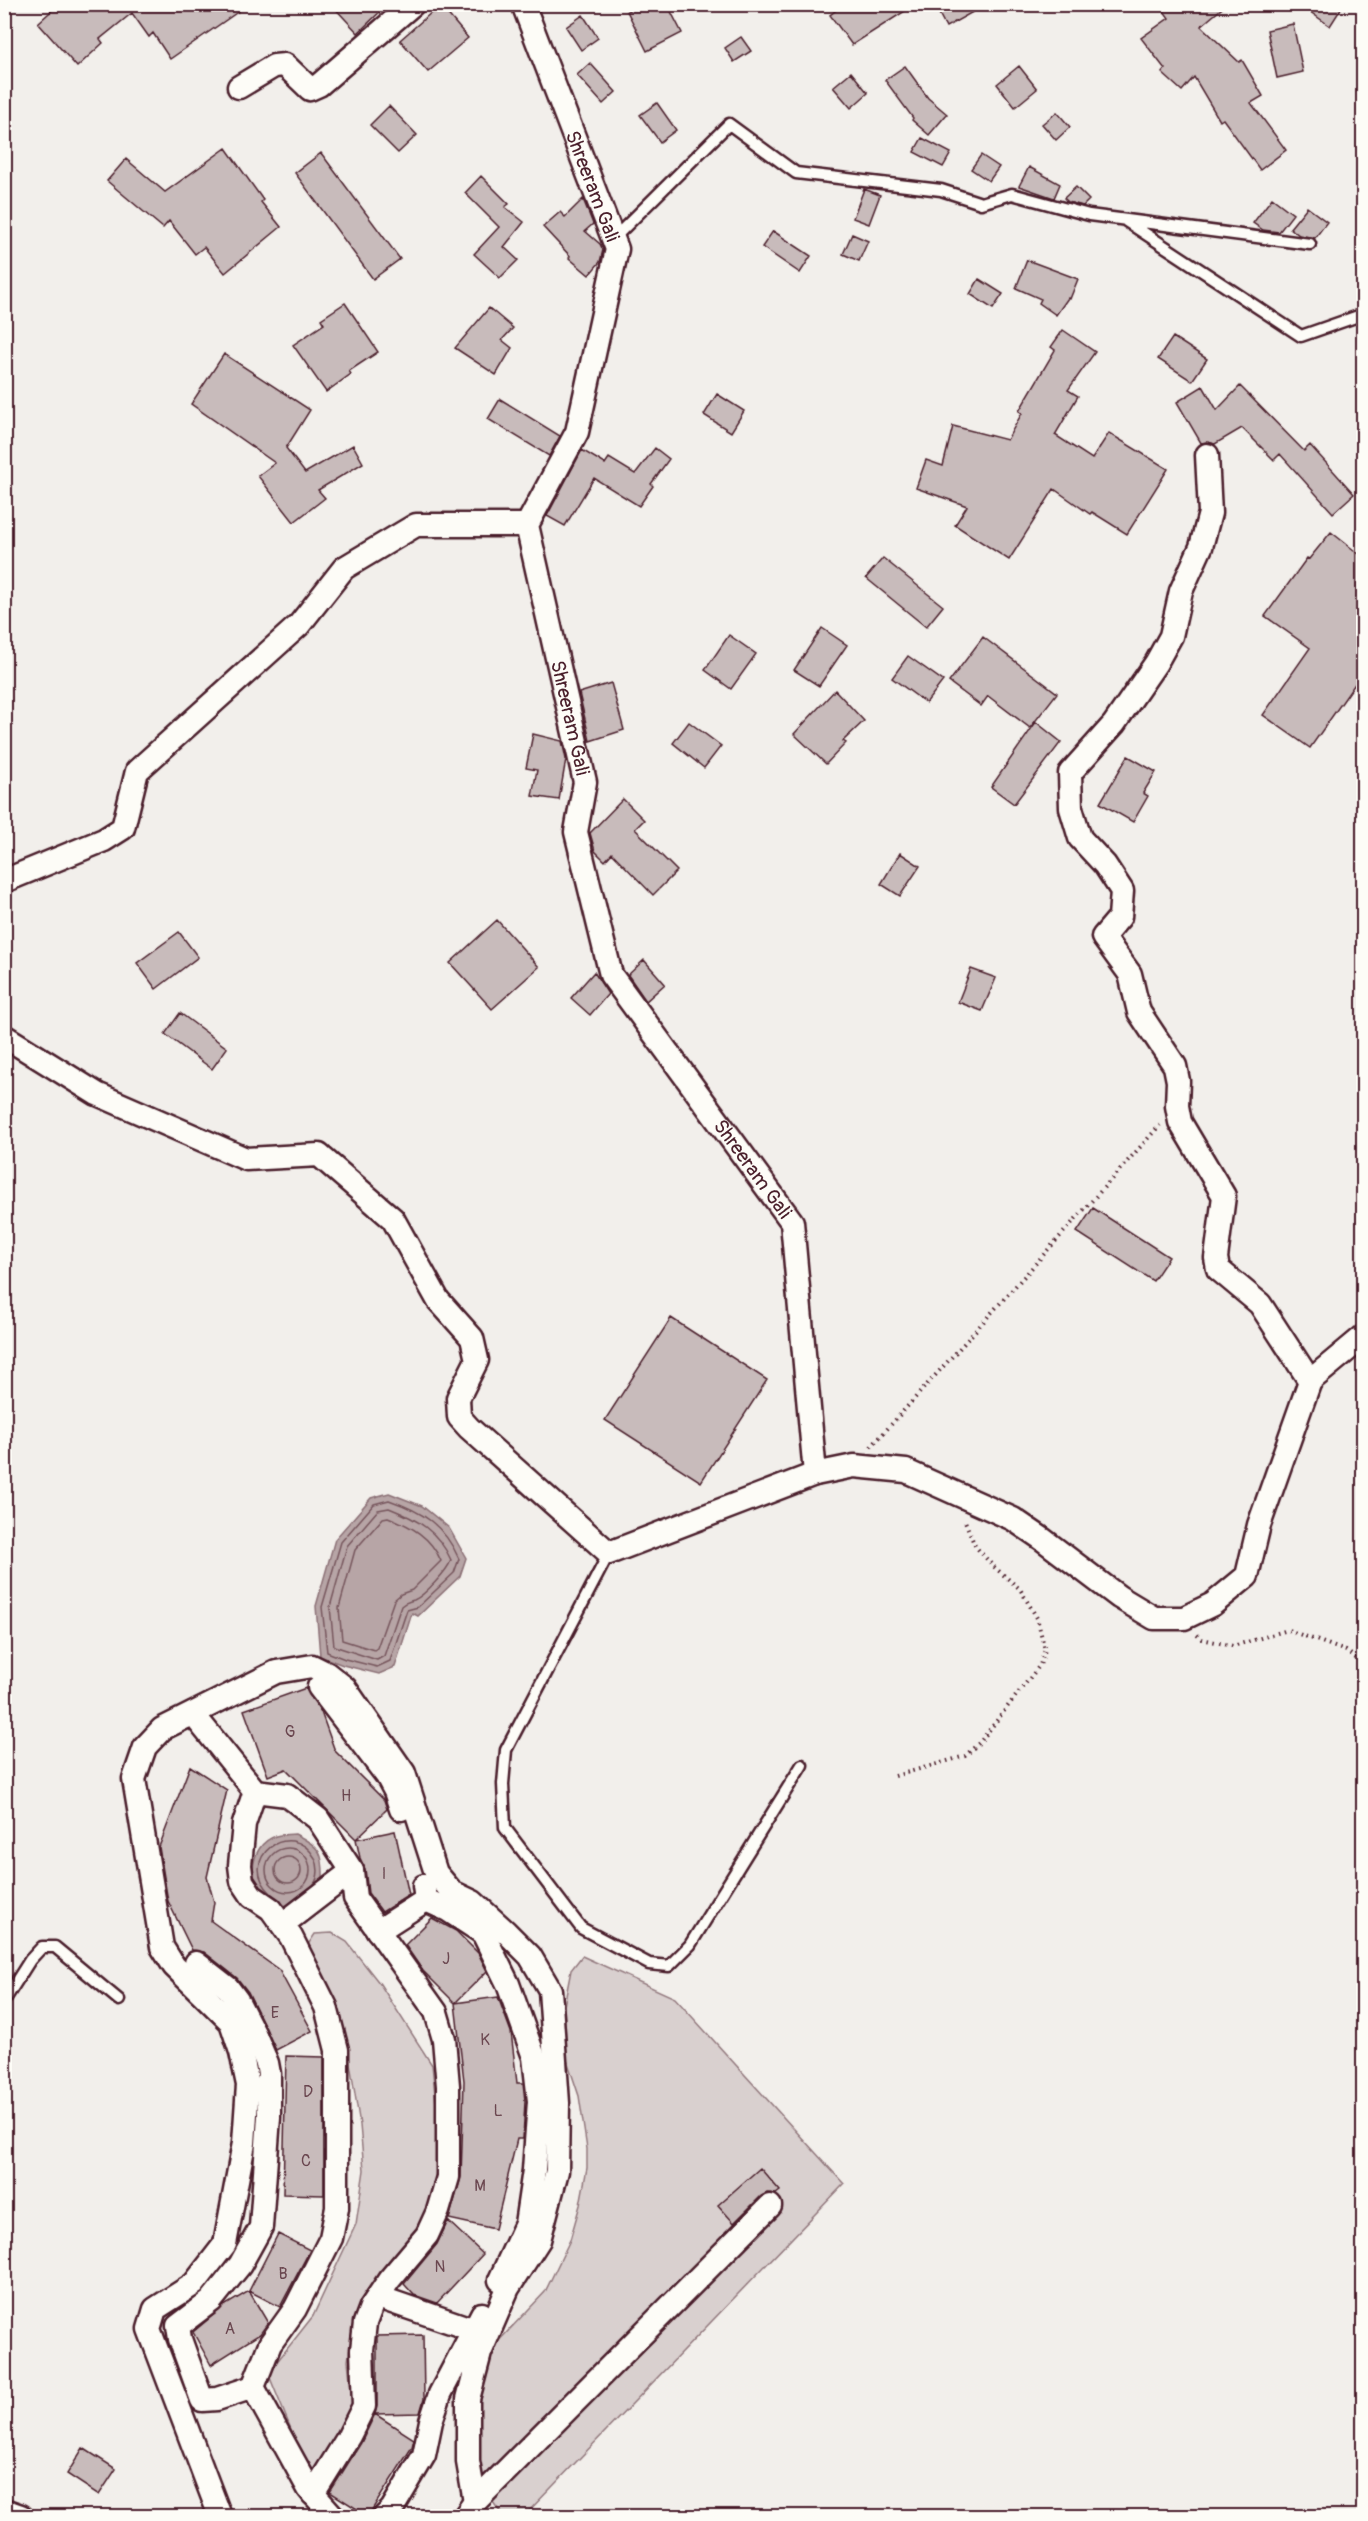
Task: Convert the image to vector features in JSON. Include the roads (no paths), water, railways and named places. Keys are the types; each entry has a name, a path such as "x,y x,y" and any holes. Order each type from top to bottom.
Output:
{"street":[{"path":"239,87 274,66 285,65 310,89 319,85 413,4"},
{"name":"Shreeram Gali","path":"523,4 617,249 577,432 527,525 585,782 576,832 610,975 792,1222 814,1474"},
{"path":"1207,455 1210,513 1201,547 1181,591 1171,636 1156,663 1114,724 1070,773 1071,808 1080,838 1105,865 1122,891 1120,917 1103,937 1130,974 1139,1012 1175,1066 1180,1122 1224,1196 1216,1258 1218,1269 1260,1304 1310,1382"},
{"path":"4,881 104,840 123,828 137,771 299,625 344,568 416,525 527,525"},
{"path":"4,1036 97,1094 246,1159 319,1155 393,1218 438,1300 472,1338 477,1360 458,1398 459,1417 609,1553 814,1474 854,1466 906,1471 1013,1520 1041,1538 1119,1597 1154,1618 1184,1618 1213,1604 1247,1576 1259,1525 1310,1382 1364,1336"},
{"path":"220,2517 149,2329 155,2309 194,2284 225,2244 244,2143 248,2085 241,2052 231,2022 174,1966 162,1947 134,1779 145,1747 162,1729 276,1672 312,1666 326,1673 345,1688 404,1773 436,1873 452,1892 473,1902 530,1956 550,1990 558,2103 557,2171 540,2240 508,2288 480,2353 468,2399 470,2509"},
{"path":"319,1687 387,1776 395,1791 417,1855 426,1900"},
{"path":"193,1714 255,1791 287,1795 318,1819 352,1871 356,1898 436,2012 444,2039 448,2086 448,2176 438,2211 427,2235 389,2280 378,2297 366,2323 362,2358 364,2406 349,2436 313,2494"},
{"path":"196,1963 228,1988 237,2000 255,2035 269,2074 269,2117 261,2227 240,2265 211,2301 178,2326 180,2339 202,2400 217,2399 253,2387 270,2344 295,2309 331,2238 337,2208 337,2050 326,2007 283,1924 271,1909 252,1896 242,1881 240,1865 244,1824 255,1791"},
{"path":"283,1924 352,1871"},
{"path":"378,1931 426,1900"},
{"path":"385,2517 424,2455 430,2421 440,2394 526,2224 534,2170 539,2100 534,2057 495,1954 483,1933 448,1910 426,1900"},
{"path":"470,2509 770,2206"},
{"path":"378,2297 474,2330"},
{"path":"253,2387 313,2494 333,2517"},
{"path":"4,2510 21,2517"}],"lane":[{"path":"613,239 729,124 796,173 941,190 981,203 1011,194 1089,215 1310,244"},
{"path":"1123,220 1301,336 1364,314"},
{"path":"609,1553 506,1750 503,1784 505,1827 581,1928 649,1964 669,1966 690,1944 802,1765"},
{"path":"4,2001 30,1960 42,1947 55,1947 119,2000"}],"water":[{"path":"389,1493 422,1506 449,1528 466,1558 460,1576 418,1616 412,1613 395,1667 379,1674 343,1665 320,1656 316,1606 335,1539 371,1498"},
{"path":"295,1834 316,1847 319,1852 323,1864 323,1882 292,1907 273,1903 264,1897 254,1879 253,1869 259,1849 266,1841 278,1835"}]}
